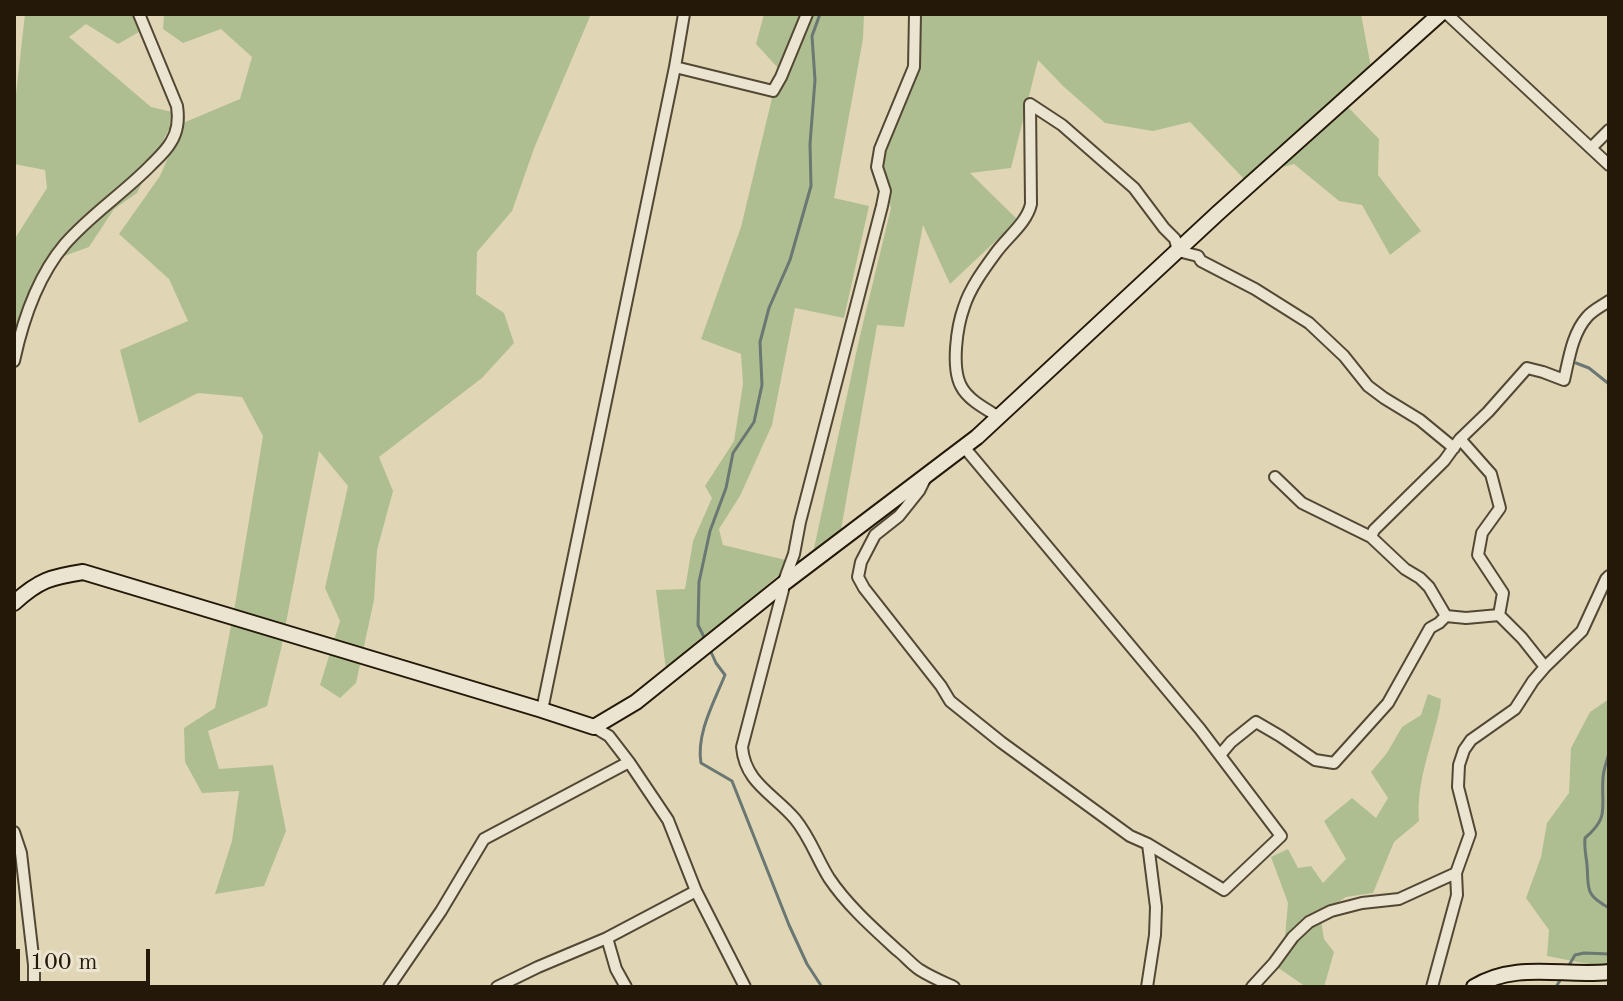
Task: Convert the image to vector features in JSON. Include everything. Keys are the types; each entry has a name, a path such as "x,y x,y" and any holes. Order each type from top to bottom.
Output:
{"street":[{"path":"14,361 28,308 64,245 91,217 131,186 164,152 177,130 177,106 139,14"},
{"path":"542,710 684,14"},
{"path":"675,67 773,91 807,14"},
{"path":"915,14 914,67 880,149 877,167 885,191 882,206 742,747 748,770 794,818 841,893 919,970 954,987"},
{"path":"594,727 636,702 783,584 964,447 1440,14"},
{"path":"1447,14 1609,165"},
{"path":"999,417 982,407 960,385 956,366 957,340 964,306 976,283 996,252 1029,213 1030,104 1062,125 1134,188 1175,239 1178,251"},
{"path":"1591,148 1609,130"},
{"path":"1178,251 1198,256 1201,261 1255,289 1309,323 1344,356 1368,386 1457,444 1491,474 1500,508 1482,533 1478,555 1503,593 1499,615"},
{"path":"1371,537 1374,530 1527,368 1564,380 1579,328 1589,314 1609,301"},
{"path":"927,475 924,485 899,516 875,535 861,562 858,577 864,588 950,701 1130,836 1224,890 1281,836 1220,755 964,447"},
{"path":"1275,477 1302,503 1371,537 1429,587 1446,616"},
{"path":"14,603 28,590 53,576 83,572 594,727 609,736 668,820 696,891 745,987"},
{"path":"1432,987 1457,895 1456,873 1470,834 1458,787 1459,765 1464,750 1471,740 1515,709 1545,667 1582,631 1609,576"},
{"path":"1446,616 1499,615"},
{"path":"1499,615 1545,667"},
{"path":"1220,755 1256,722 1315,760 1334,763 1388,703 1430,628 1446,616"},
{"path":"389,987 441,911 484,839 629,762"},
{"path":"14,832 21,853 34,987"},
{"path":"1147,987 1156,907 1148,844"},
{"path":"1252,987 1309,922 1331,911 1362,903 1399,899 1456,873"},
{"path":"497,987 607,938 696,891"},
{"path":"607,938 616,969 626,987"},
{"path":"1474,987 1518,972 1609,972"}],"green space":[{"path":"25,14 138,14 146,28 118,44 86,24 69,37 151,107 172,112 169,129 137,193 114,209 89,247 64,256 36,289 14,366 14,240 47,188 45,170 14,164 14,112"},
{"path":"164,14 591,14 535,146 512,211 477,252 476,294 504,313 514,343 482,378 379,457 393,491 377,550 374,600 356,683 340,698 320,685 340,621 325,588 348,486 319,451 267,706 208,731 219,769 273,765 286,831 264,886 215,894 232,841 239,791 202,793 185,762 184,728 215,708 263,436 242,397 198,393 139,423 120,350 188,321 169,279 119,234 160,176 183,123 240,99 252,57 221,29 183,43 163,29"},
{"path":"764,14 864,14 863,39 834,198 869,206 844,318 795,308 772,425 740,496 719,529 723,545 794,562 666,670 656,590 685,589 693,541 712,498 705,486 734,441 743,384 741,354 701,339 741,227 779,69 756,44"},
{"path":"920,14 1361,14 1371,67 1345,104 1379,139 1378,175 1421,231 1390,255 1362,205 1339,201 1294,164 1243,178 1190,122 1153,131 1105,123 1038,60 1011,168 970,173 1018,220 950,284 923,225 904,327 877,325 841,530 811,562 891,208 880,174 892,129 919,67"},
{"path":"1428,694 1441,699 1422,778 1419,821 1394,842 1373,893 1346,897 1320,914 1324,939 1334,952 1324,987 1306,987 1277,967 1285,937 1288,903 1271,857 1288,849 1298,868 1311,866 1323,883 1346,859 1324,821 1352,798 1376,818 1388,798 1371,772 1402,727 1421,715"},
{"path":"1609,699 1609,968 1547,956 1549,930 1526,898 1541,857 1547,823 1569,793 1571,748 1590,712"}],"waterway":[{"path":"704,637 698,625 699,582 710,531 726,488 733,453 754,422 762,385 760,342 769,308 790,260 811,186 810,144 815,80 812,36 820,14"},
{"path":"1576,363 1589,368 1609,384"},
{"path":"711,652 725,675 703,730 701,763 732,781 789,925 807,964 822,987"},
{"path":"1609,753 1603,776 1601,818 1585,838 1589,890 1595,899 1609,908"},
{"path":"1568,967 1575,955 1609,954"},
{"path":"1556,987 1562,977"}]}
